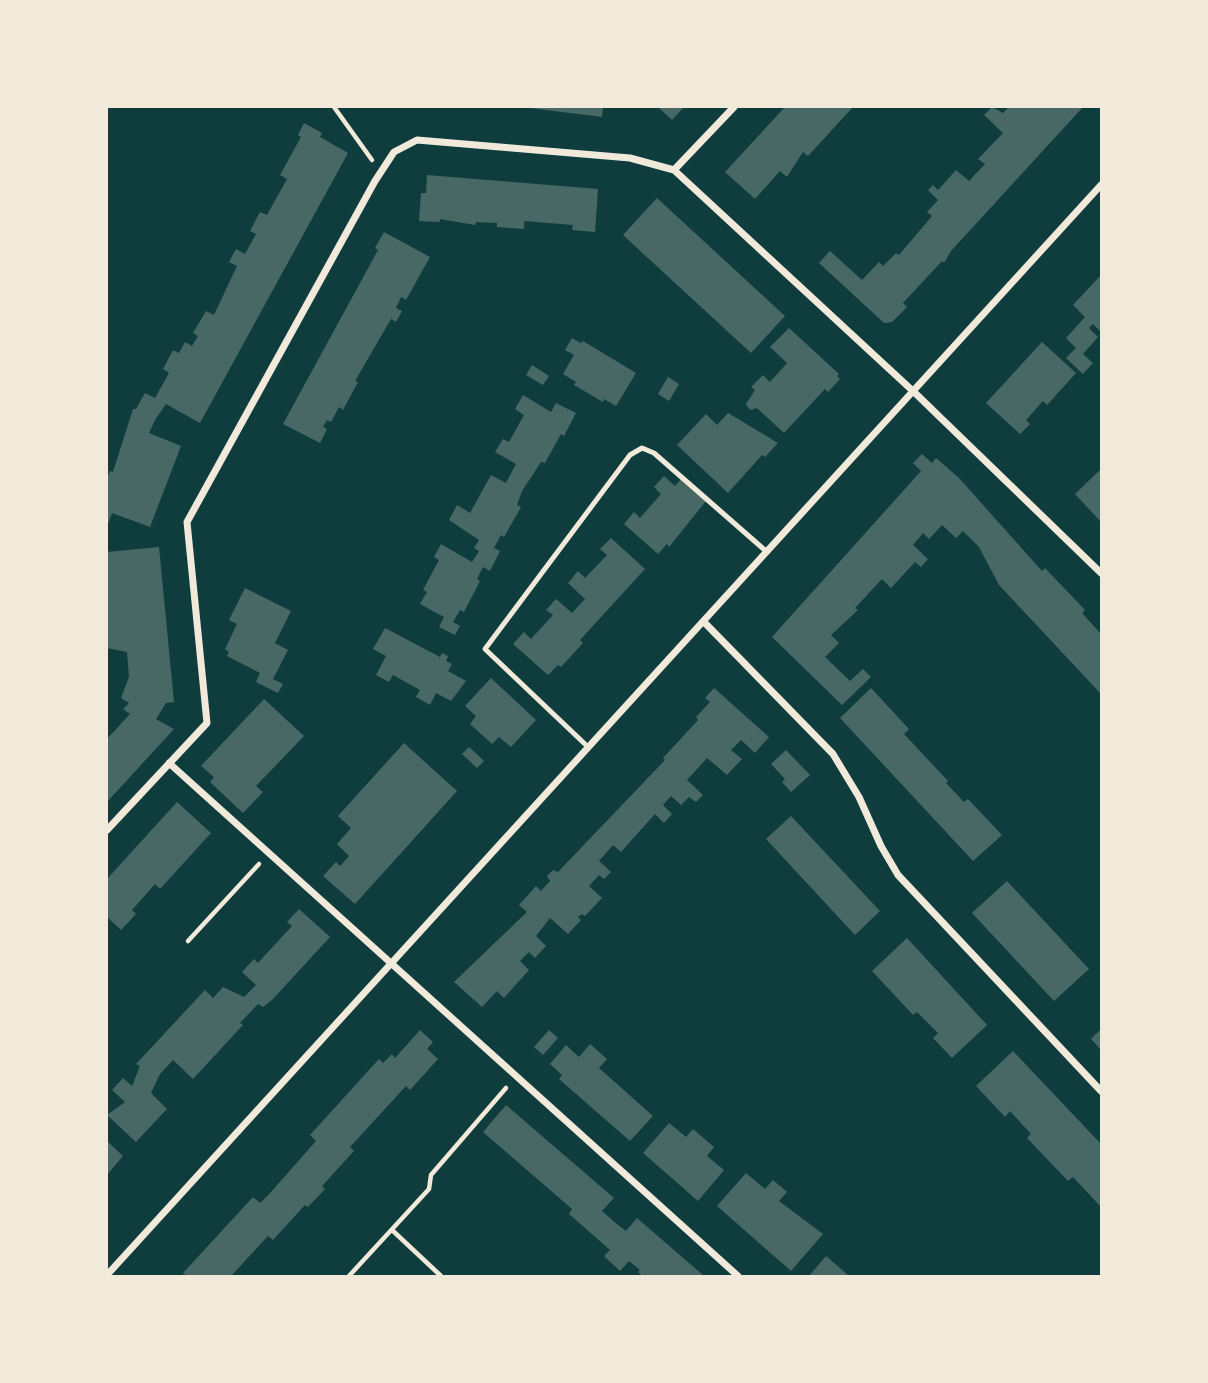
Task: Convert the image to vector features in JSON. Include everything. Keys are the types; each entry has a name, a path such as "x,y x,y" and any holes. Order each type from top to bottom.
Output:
{"street":[{"path":"674,170 734,107"},
{"path":"107,830 207,723 187,522 381,172 394,152 417,140 630,158 674,170 914,392 1101,573"},
{"path":"107,1275 587,746 704,622 1101,186"},
{"path":"704,622 833,754 859,797 881,846 898,875 1101,1091"},
{"path":"169,763 738,1276"}],"lane":[{"path":"587,746 485,649 630,455 642,449 654,453 767,552"}],"path":[{"path":"334,107 381,172"},
{"path":"188,941 269,853"},
{"path":"349,1276 429,1189 431,1175 516,1077"},
{"path":"392,1230 441,1276"}],"building":[{"path":"522,107 603,107 602,117"},
{"path":"658,107 684,107 672,120"},
{"path":"785,107 853,107 808,156 803,152 787,177 780,171 755,199 725,172"},
{"path":"992,107 1003,113 1009,107 1083,107 951,251 944,263 942,261 903,303 907,307 892,322 884,323 819,263 830,251 862,280 879,262 883,266 896,253 899,255 932,216 927,212 938,200 928,190 933,185 938,190 956,170 969,181 985,164 978,159 1003,133 984,115"},
{"path":"304,123 322,133 320,137 348,153 200,423 166,404 155,420 149,433 181,446 150,527 112,513 107,527 107,478 110,471 113,472 133,409 136,409 145,393 155,398 169,373 163,369 173,350 179,353 185,342 192,346 198,336 193,333 206,311 214,315 237,266 229,262 236,249 245,254 256,234 250,231 260,212 267,215 287,179 280,175 301,137 298,135"},
{"path":"427,175 598,189 595,232 572,230 573,225 524,221 524,229 497,227 497,223 476,222 475,225 440,219 440,222 419,221 421,193 426,193"},
{"path":"657,198 785,316 751,353 623,235"},
{"path":"384,232 430,257 406,300 401,297 396,308 402,311 396,322 391,319 355,381 358,382 343,410 339,407 331,422 327,420 323,427 327,429 320,443 283,424 378,250 375,248"},
{"path":"1101,275 1101,332 1093,324 1089,328 1098,337 1083,354 1093,363 1083,374 1066,358 1076,348 1066,338 1085,317 1073,305"},
{"path":"789,328 839,374 837,376 840,379 828,392 825,389 784,433 757,408 750,410 746,404 755,390 751,387 763,375 770,382 787,363 770,347"},
{"path":"572,338 581,343 583,341 636,373 616,406 604,399 603,402 574,385 576,382 563,374 574,355 565,350"},
{"path":"1042,342 1076,373 1047,405 1043,401 1026,420 1030,424 1020,434 986,403"},
{"path":"532,365 549,376 543,385 526,375"},
{"path":"668,377 679,384 669,401 658,394"},
{"path":"523,395 551,412 556,403 576,413 564,436 561,434 545,463 541,462 522,491 517,505 521,507 504,537 501,535 494,548 500,551 490,571 483,567 477,579 480,581 464,612 460,610 453,622 460,626 455,635 439,627 444,617 420,604 427,592 423,590 439,560 434,557 441,544 472,562 479,551 474,548 479,540 449,520 457,505 470,513 491,475 506,483 516,464 495,452 503,439 509,442 524,415 515,409"},
{"path":"728,413 778,443 765,457 762,455 728,493 677,445 706,414 717,425"},
{"path":"922,454 932,463 936,458 959,478 1042,571 1045,568 1085,610 1082,613 1101,634 1101,694 999,585 979,547 963,531 956,538 942,525 929,539 923,533 913,545 928,559 921,567 915,562 891,588 882,579 855,608 858,610 831,635 839,643 825,657 850,681 863,669 871,677 842,705 772,637 921,471 913,463"},
{"path":"1101,469 1101,522 1075,494"},
{"path":"664,476 675,486 682,478 706,501 669,547 667,544 658,554 624,524 634,512 640,518 661,494 654,487"},
{"path":"611,538 645,569 580,640 583,643 561,667 558,665 548,675 513,644 524,632 531,639 553,615 546,610 556,599 572,613 585,599 568,583 578,571 585,578 607,555 600,549"},
{"path":"159,547 174,702 166,703 156,719 174,729 107,802 107,739 130,714 123,709 129,703 121,698 129,677 127,652 107,648 107,552"},
{"path":"245,588 291,611 275,643 288,650 273,679 283,684 278,693 256,682 260,673 227,656 229,652 225,649 237,624 229,620"},
{"path":"385,628 440,657 442,653 448,656 446,661 452,664 448,671 466,681 451,701 436,693 430,705 416,697 420,690 393,675 389,682 376,675 386,656 373,649"},
{"path":"491,678 536,720 511,747 499,737 492,744 470,724 476,716 465,706"},
{"path":"714,688 769,737 755,753 741,740 731,750 742,759 727,775 707,758 687,780 703,795 696,802 689,797 681,805 671,796 663,805 672,814 664,823 655,814 621,852 613,845 599,861 611,872 604,879 599,875 589,886 602,898 585,916 582,914 578,917 581,920 568,934 550,918 536,936 546,946 535,958 529,952 520,961 529,970 504,998 497,991 482,1007 454,982 527,912 519,905 536,886 541,891 550,881 547,876 553,870 558,872 665,760 663,758 698,720 696,717 710,702 705,698"},
{"path":"871,688 909,729 904,734 948,781 946,783 964,802 968,799 1002,835 973,861 840,718"},
{"path":"264,699 304,736 256,786 263,792 243,813 210,782 214,777 201,766"},
{"path":"404,743 457,791 355,904 323,876 336,862 340,866 349,856 337,844 351,828 338,816"},
{"path":"469,747 484,761 477,768 462,754"},
{"path":"786,750 810,775 791,792 782,782 785,779 771,764"},
{"path":"177,802 211,833 160,889 155,884 132,910 136,914 121,930 107,917 107,879"},
{"path":"791,816 880,911 855,935 766,839"},
{"path":"1007,881 1089,969 1054,1001 972,913"},
{"path":"299,909 330,937 272,1000 263,1007 258,1004 240,1023 243,1025 193,1079 173,1060 160,1074 151,1093 167,1109 136,1142 107,1115 125,1102 112,1090 123,1078 132,1086 140,1066 136,1064 205,990 213,998 223,987 244,997 256,985 242,972 254,959 258,963 292,926 287,922"},
{"path":"907,938 987,1025 952,1058 933,1038 938,1033 917,1012 913,1015 872,971"},
{"path":"1101,1029 1101,1050 1091,1039"},
{"path":"420,1030 433,1042 427,1049 438,1059 410,1090 406,1086 350,1147 354,1151 322,1186 325,1189 308,1207 305,1205 273,1240 268,1236 231,1276 187,1276 183,1273 253,1197 260,1203 271,1192 316,1141 310,1135 379,1059 383,1063 392,1054 395,1058"},
{"path":"549,1030 558,1038 543,1055 534,1047"},
{"path":"590,1044 607,1059 599,1068 653,1116 630,1141 559,1079 562,1075 550,1064 566,1045 579,1057"},
{"path":"1013,1051 1101,1144 1101,1207 1073,1177 1068,1181 1027,1138 1031,1134 1010,1111 1005,1117 976,1086"},
{"path":"506,1105 614,1198 602,1211 618,1225 626,1231 637,1218 704,1276 642,1276 638,1272 640,1270 629,1261 620,1271 604,1256 610,1250 569,1214 572,1209 483,1132"},
{"path":"669,1123 686,1137 693,1129 714,1147 707,1156 724,1170 698,1201 643,1153"},
{"path":"107,1141 123,1156 107,1175"},
{"path":"746,1173 765,1189 773,1180 787,1192 779,1201 823,1234 791,1271 717,1206"},
{"path":"826,1256 849,1276 809,1276"}]}
